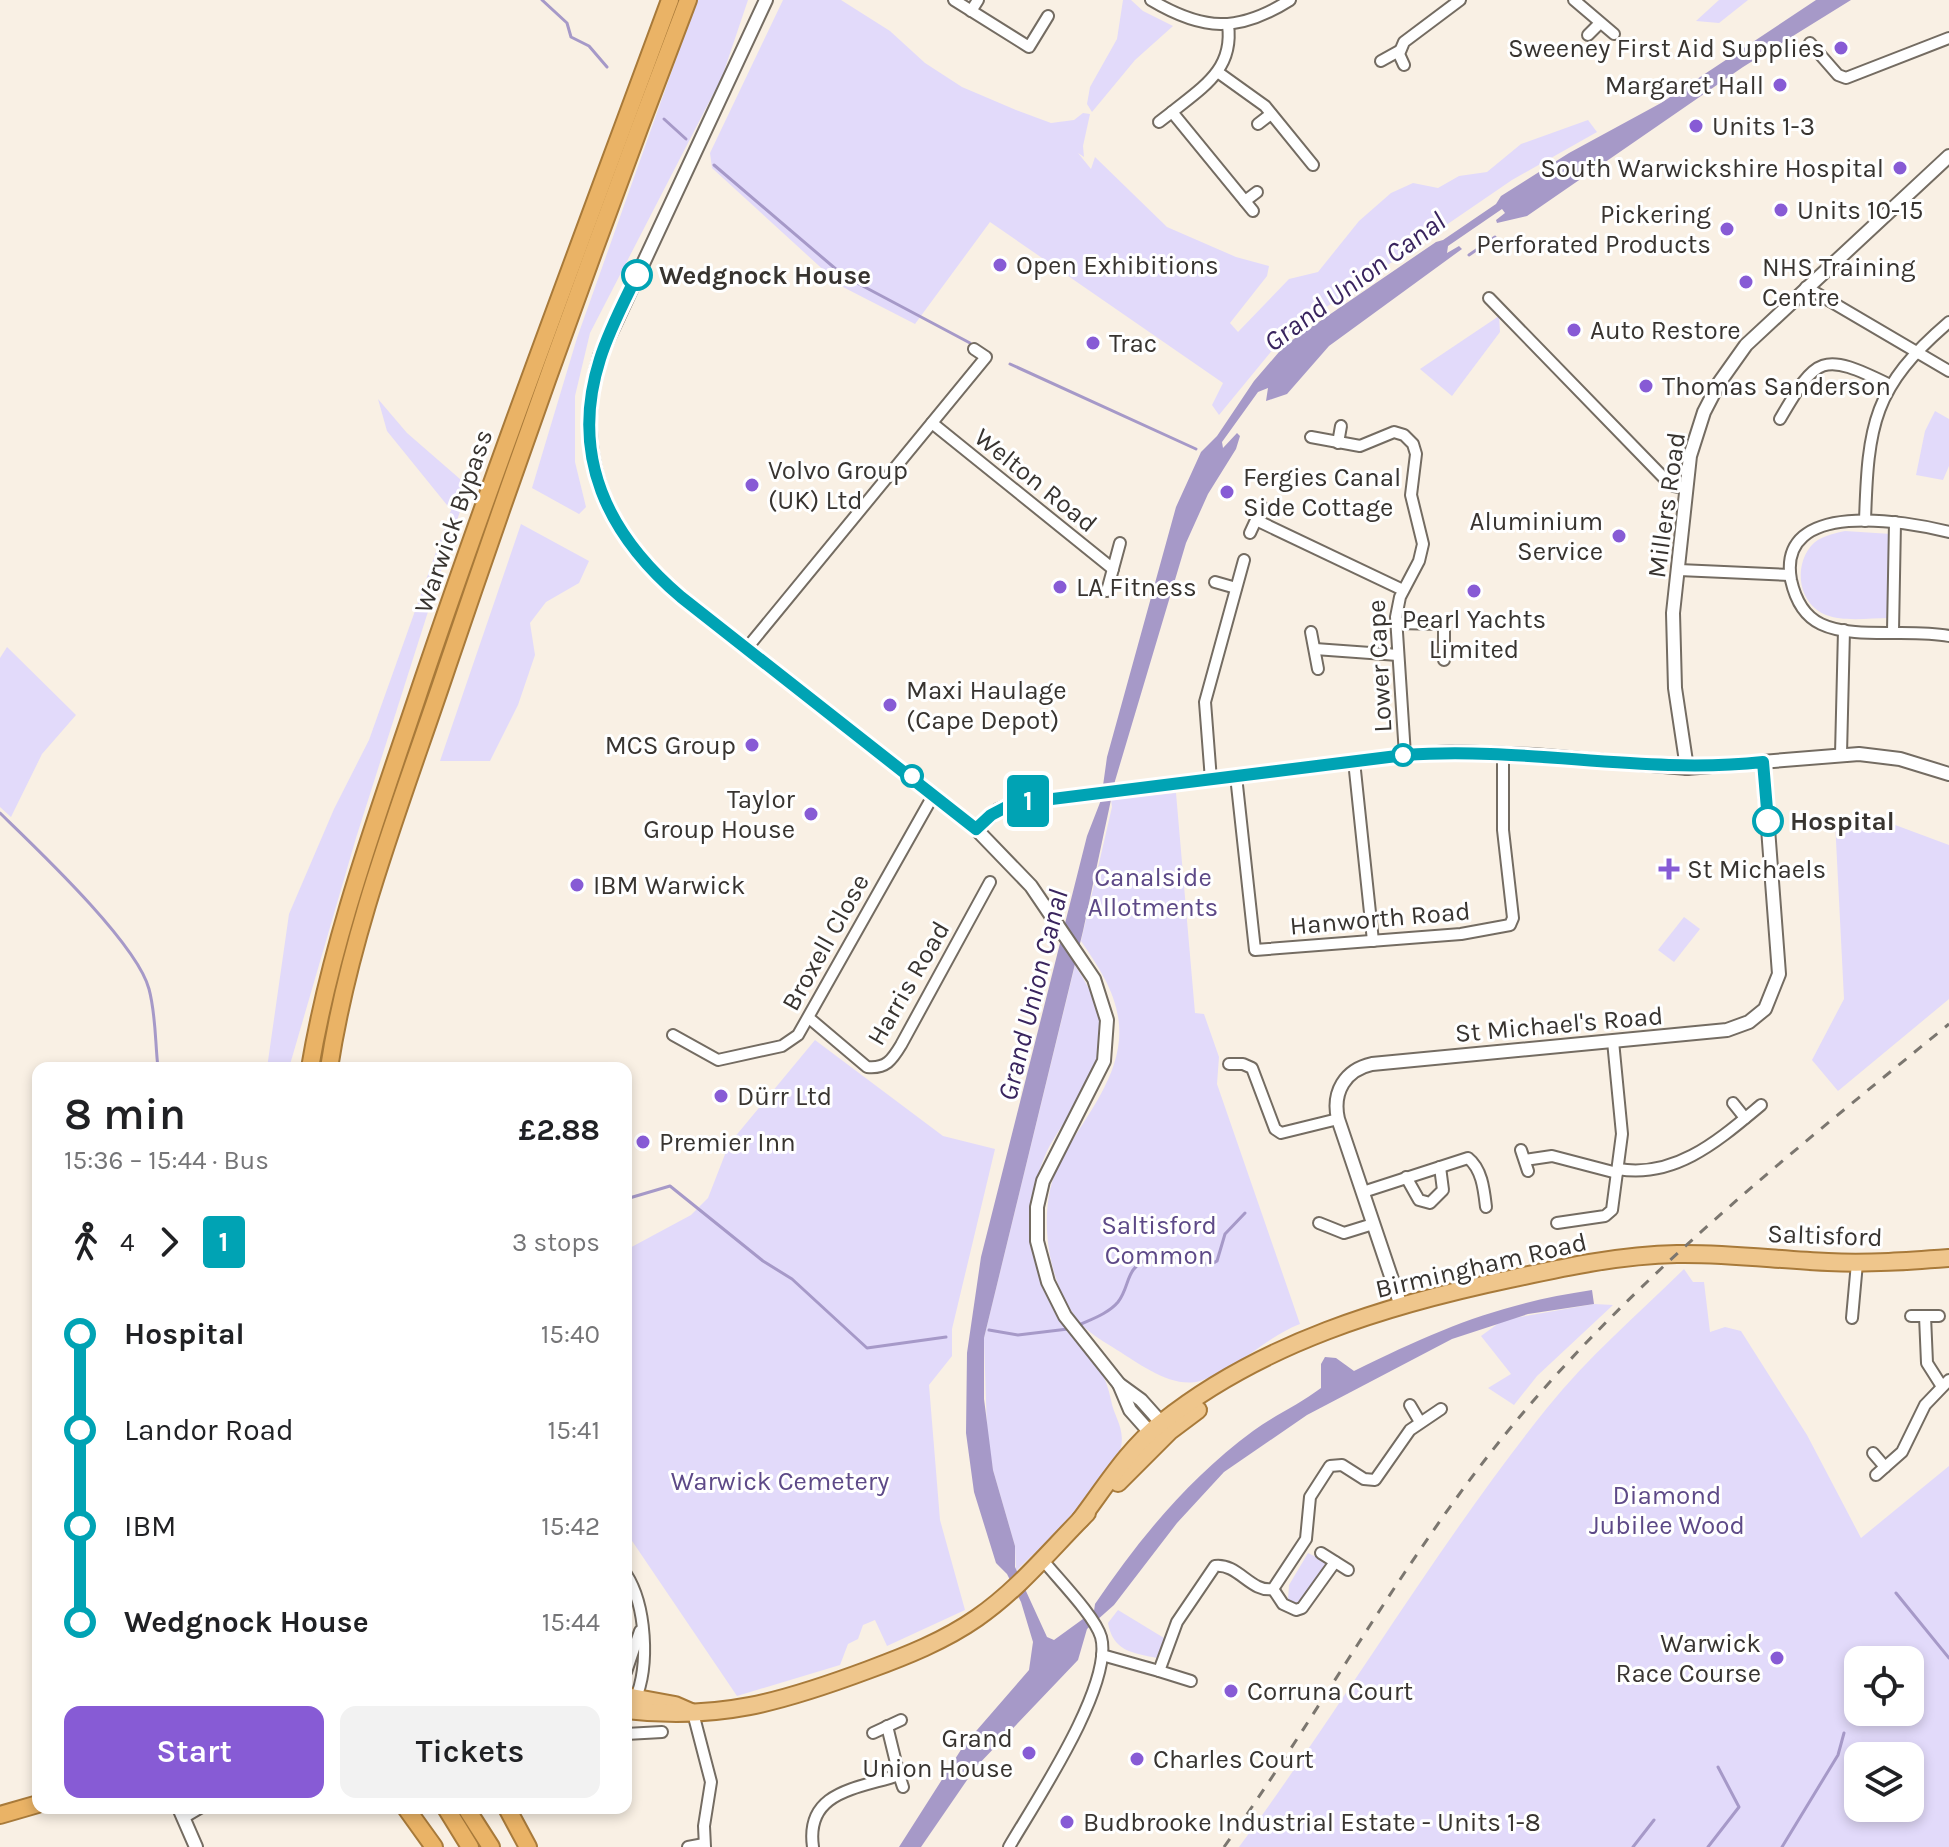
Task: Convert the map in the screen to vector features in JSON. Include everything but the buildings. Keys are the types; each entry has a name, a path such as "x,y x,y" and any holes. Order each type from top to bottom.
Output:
{"highway":[{"name":"Warwick Bypass","path":"311,1062 337,949 437,639 670,0"},
{"name":"Warwick Bypass","path":"330,1062 346,983 402,800 515,469 688,0"},
{"path":"0,1815 32,1807"},
{"path":"410,1814 434,1847"},
{"path":"450,1814 470,1847"},
{"path":"470,1814 491,1847"},
{"path":"510,1814 528,1847"}],"main road":[{"name":"Birmingham Road","path":"632,1704 673,1716 758,1707 834,1683 936,1642 1003,1598 1029,1573 1080,1520 1134,1447 1160,1432 1258,1361 1329,1328 1401,1306 1574,1265 1648,1256 1699,1254"},
{"name":"Saltisford","path":"1699,1254 1857,1263 1949,1258"}],"street":[{"path":"766,0 605,344 592,390 590,440 603,497 635,553 660,579 976,829 1015,869 1051,913 1086,966 1098,988 1107,1020 1104,1061 1088,1098 1053,1156 1037,1207 1037,1241 1044,1271 1058,1304 1119,1384 1130,1410 1160,1432"},
{"path":"954,0 1029,47 1048,16"},
{"path":"971,11 978,0"},
{"path":"1151,0 1190,20 1228,25 1257,18 1290,0"},
{"path":"1381,61 1399,51 1404,42 1460,0"},
{"path":"1574,0 1614,34"},
{"path":"1588,35 1600,23"},
{"path":"1159,122 1219,73 1226,60 1228,25"},
{"path":"1810,43 1815,58 1846,78 1949,38"},
{"path":"1399,51 1404,65"},
{"path":"1219,73 1271,114 1313,165"},
{"path":"1172,112 1253,211"},
{"path":"1258,124 1271,114"},
{"name":"Millers Road","path":"1687,768 1675,688 1672,639 1685,488 1695,437 1719,383 1746,345 1949,156"},
{"path":"1245,201 1257,192"},
{"path":"1806,287 1949,371"},
{"path":"1489,298 1664,478 1674,486 1685,488"},
{"path":"1865,521 1869,445 1890,385 1915,351 1949,322"},
{"path":"747,648 986,357 974,349"},
{"path":"1780,419 1805,376 1822,364 1837,364 1890,385"},
{"name":"Welton Road","path":"932,423 1113,569"},
{"path":"1338,443 1341,426"},
{"path":"1311,437 1360,446 1394,432 1404,435 1413,444 1416,454 1411,495 1423,544 1419,561 1403,590"},
{"path":"1250,533 1262,507"},
{"name":"Lower Cape","path":"1256,520 1403,590 1396,623 1405,755"},
{"path":"1949,532 1895,522 1832,522 1815,528 1796,549 1790,575 1796,596 1808,614 1822,625 1844,630 1949,636"},
{"path":"1893,631 1895,522"},
{"name":"Welton Road","path":"1107,591 1120,543"},
{"path":"1211,780 1205,702 1244,560"},
{"path":"1679,570 1790,575"},
{"path":"1215,582 1236,588"},
{"path":"1396,623 1444,624 1444,660"},
{"path":"1841,754 1844,630"},
{"path":"1311,632 1318,669"},
{"path":"1315,649 1398,655"},
{"path":"976,829 991,815 1012,804 1405,755 1503,753 1687,768 1841,754 1882,755 1949,774"},
{"name":"Hanworth Road","path":"1236,776 1255,950 1373,941 1501,929 1512,923 1502,813 1503,753"},
{"path":"1354,761 1373,941"},
{"name":"St Michael's Road","path":"1401,1306 1338,1119 1336,1104 1342,1084 1364,1066 1734,1028 1755,1017 1771,999 1779,965 1763,762"},
{"name":"Broxell Close","path":"673,1035 718,1060 782,1046 798,1035 934,794"},
{"name":"Harris Road","path":"809,1018 867,1067 886,1065 901,1045 990,882"},
{"path":"1556,1222 1610,1214 1622,1134 1613,1041"},
{"path":"1229,1064 1252,1068 1275,1129 1281,1133 1338,1119"},
{"path":"1733,1103 1745,1118"},
{"path":"1525,1160 1552,1156 1618,1171 1644,1171 1683,1161 1713,1144 1761,1105"},
{"path":"1363,1192 1465,1158 1472,1160 1483,1186 1486,1207"},
{"path":"1406,1177 1419,1200 1430,1203 1438,1199 1443,1190 1440,1167"},
{"path":"1319,1223 1341,1233 1373,1224"},
{"path":"1852,1318 1857,1263"},
{"path":"1911,1316 1939,1316"},
{"path":"1876,1475 1907,1445 1925,1405 1945,1382 1927,1363 1925,1316"},
{"path":"1410,1405 1420,1422"},
{"path":"1273,1589 1306,1539 1310,1497 1328,1469 1342,1465 1364,1479 1375,1480 1420,1422 1441,1409"},
{"path":"1873,1453 1885,1467"},
{"path":"1321,1553 1348,1570"},
{"path":"1009,1847 1088,1703 1102,1655 1096,1628 1042,1559"},
{"path":"1273,1589 1289,1608 1302,1608 1335,1562"},
{"path":"1159,1671 1177,1622 1212,1568 1224,1566 1264,1590 1273,1589"},
{"path":"632,1595 643,1647 632,1691"},
{"path":"632,1655 641,1629"},
{"path":"1102,1655 1191,1681"},
{"path":"688,1847 705,1846 711,1782 693,1713"},
{"path":"873,1733 901,1720"},
{"path":"887,1726 903,1787"},
{"path":"632,1733 659,1729"},
{"path":"813,1847 813,1821 827,1800 899,1775"},
{"path":"181,1814 196,1847"}],"green space":[{"path":"697,0 748,0 722,77 590,333 575,396 575,462 586,507 579,514 532,488 577,338"},
{"path":"783,0 841,0 890,31 925,63 962,87 1051,123 1074,120 1083,113 1090,114 1083,146 1084,157 1078,153 1091,169 1095,157 1167,227 1236,257 1269,266 1267,276 1230,323 1238,332 1289,279 1318,272 1359,221 1391,193 1413,183 1438,188 1459,176 1487,172 1521,144 1588,120 1597,132 1512,180 1284,336 1219,415 1212,405 1223,383 990,222 915,324 841,286 712,168 710,153"},
{"path":"1123,0 1131,0 1143,11 1173,26 1135,60 1092,112 1087,104 1090,87 1117,39"},
{"path":"1719,0 1748,0 1719,23 1696,21"},
{"path":"1499,316 1500,332 1452,396 1420,369"},
{"path":"378,399 407,433 468,486 356,838 291,1062 268,1062 289,914 334,809 369,740 451,510 387,431"},
{"path":"1935,411 1949,419 1949,466 1943,480 1916,475 1925,431"},
{"path":"521,524 589,561 579,583 546,602 530,623 535,655 518,705 490,761 440,761"},
{"path":"1845,531 1891,534 1889,618 1849,619 1826,615 1810,603 1805,594 1801,575 1805,555 1822,538"},
{"path":"7,647 76,715 42,754 11,817 0,807 0,658"},
{"name":"Saltisford Common","path":"1176,793 1195,1013 1204,1014 1219,1057 1217,1084 1300,1324 1213,1376 1189,1383 1157,1374 1083,1326 1060,1290 1048,1246 1047,1223 1053,1179 1104,1088 1119,1040 1114,1000 1081,941 1112,807 1111,799"},
{"path":"1871,816 1949,845 1949,999 1838,1091 1812,1060 1844,999 1835,821"},
{"path":"1684,917 1700,929 1674,962 1658,950"},
{"name":"Saltisford Common","path":"1075,965 1098,1009 1104,1038 1102,1051 1090,1080 1047,1151 1033,1195 1031,1222 1034,1250 1042,1275 1104,1378 1122,1440 1116,1463 1106,1479 1016,1571 1015,1546 993,1470 987,1433 984,1338"},
{"name":"Warwick Cemetery","path":"815,1040 943,1136 995,1149 952,1329 952,1356 929,1385 940,1520 965,1610 887,1646 875,1620 863,1625 858,1639 848,1644 840,1665 737,1696 632,1541 632,1247 691,1215 708,1198 729,1144"},
{"name":"Diamond Jubilee Wood","path":"1684,1269 1693,1282 1704,1282 1710,1332 1725,1327 1741,1331 1807,1435 1861,1538 1949,1466 1949,1847 1239,1847 1506,1461 1547,1408 1613,1337"},
{"path":"1594,1304 1613,1305 1537,1376 1514,1405 1488,1388 1511,1374 1481,1336 1503,1320"},
{"path":"1308,1553 1324,1561 1326,1568 1298,1605 1288,1600 1289,1585"},
{"path":"1118,1610 1164,1638 1157,1658 1132,1652 1114,1640 1108,1623"}],"shaded area":[{"path":"1816,0 1851,0 1743,67 1527,216 1497,223 1496,220 1505,213 1502,209 1448,246 1447,253 1459,246 1462,249 1329,346 1287,394 1266,401 1268,388 1258,392 1222,442 1223,448 1237,433 1240,436 1236,449 1208,494 1186,543 1115,781 1083,931 984,1338 984,1399 993,1470 1015,1546 1015,1567 1047,1637 1054,1640 1094,1611 1095,1604 1147,1533 1186,1489 1230,1449 1321,1388 1321,1364 1325,1357 1336,1358 1354,1371 1442,1331 1498,1311 1592,1290 1594,1304 1528,1314 1452,1339 1307,1415 1224,1472 1177,1523 1114,1605 1087,1629 1078,1660 976,1767 921,1847 899,1847 964,1745 1029,1670 1033,1642 1021,1602 1007,1574 996,1563 974,1492 966,1433 967,1353 981,1257 1087,836 1101,800 1107,757 1176,507 1201,452 1217,436 1254,381 1285,345 1496,204 1501,196 1569,153 1661,103"}],"waterway":[{"path":"542,0 567,23 571,37 589,46 607,67"},
{"path":"664,119 686,139"},
{"path":"714,165 844,276 970,343"},
{"path":"1469,255 1495,237"},
{"path":"1010,364 1196,449"},
{"path":"0,813 84,897 141,970 151,999 158,1062"},
{"path":"632,1197 670,1186 763,1261 792,1279 867,1348 946,1337"},
{"path":"1079,1325 1114,1306 1132,1272 1150,1258 1169,1256 1203,1264 1217,1261 1225,1234 1245,1213"},
{"path":"989,1330 1018,1335 1068,1329"},
{"path":"1896,1593 1949,1658"},
{"path":"1782,1847 1838,1755 1844,1733"},
{"path":"1708,1847 1739,1807 1718,1767"},
{"path":"1633,1847 1654,1820"}],"railway":[{"path":"1224,1847 1426,1541 1499,1442 1549,1383 1601,1327 1713,1221 1949,1024"}],"bus line":[{"name":"1","path":"637,275 600,356 590,413 595,473 614,520 643,563 681,597 976,829 998,810 1012,804 1405,755 1453,752 1533,755 1687,768 1763,762 1768,821"}],"place":[{"name":"Sweeney First Aid Supplies","path":"1841,48"},
{"name":"Margaret Hall","path":"1780,85"},
{"name":"Units 1-3","path":"1696,126"},
{"name":"South Warwickshire Hospital","path":"1900,168"},
{"name":"Units 10-15","path":"1781,210"},
{"name":"Pickering Perforated Products","path":"1727,229"},
{"name":"Open Exhibitions","path":"1000,265"},
{"name":"Wedgnock House","path":"637,275"},
{"name":"NHS Training Centre","path":"1746,282"},
{"name":"Auto Restore","path":"1574,330"},
{"name":"Trac","path":"1093,343"},
{"name":"Thomas Sanderson","path":"1646,386"},
{"name":"Volvo Group (UK) Ltd","path":"752,485"},
{"name":"Fergies Canal Side Cottage","path":"1227,492"},
{"name":"Aluminium Service","path":"1619,536"},
{"name":"LA Fitness","path":"1060,587"},
{"name":"Pearl Yachts Limited","path":"1474,591"},
{"name":"Maxi Haulage (Cape Depot)","path":"890,705"},
{"name":"MCS Group","path":"752,745"},
{"name":"Taylor Group House","path":"811,814"},
{"name":"Hospital","path":"1768,821"},
{"name":"St Michaels","path":"1669,869"},
{"name":"IBM Warwick","path":"577,885"},
{"name":"Dürr Ltd","path":"721,1096"},
{"name":"Premier Inn","path":"643,1142"},
{"name":"Warwick Race Course","path":"1777,1658"},
{"name":"Corruna Court","path":"1231,1691"},
{"name":"Grand Union House","path":"1029,1753"},
{"name":"Charles Court","path":"1137,1759"},
{"name":"Budbrooke Industrial Estate - Units 1-8","path":"1067,1822"}],"water label":[{"name":"Grand Union Canal","path":"1354,281"},
{"name":"Grand Union Canal","path":"1032,995"}],"park label":[{"name":"Canalside Allotments","path":"1153,892"}]}
